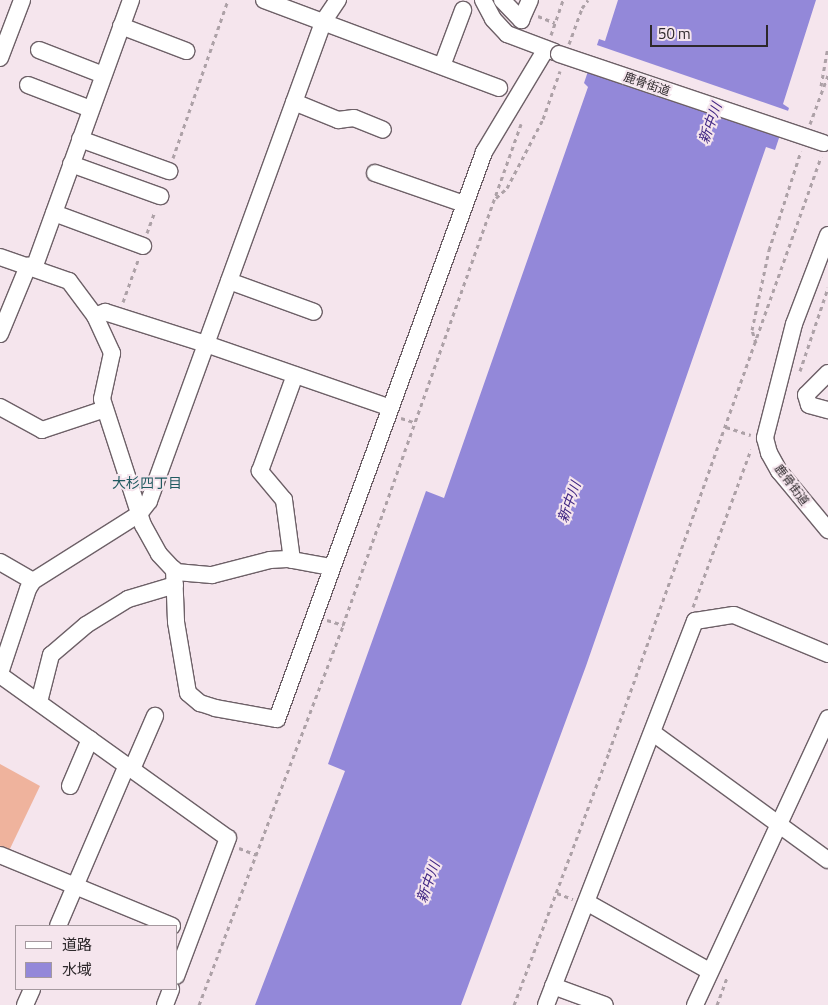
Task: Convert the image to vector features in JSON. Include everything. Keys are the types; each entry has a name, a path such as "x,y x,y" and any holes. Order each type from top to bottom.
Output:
{"street":[{"path":"0,58 22,0"},
{"path":"0,334 54,213 131,0"},
{"path":"264,0 499,88"},
{"path":"178,971 228,838 0,674 28,589 34,581 139,514 148,502 323,22 338,0"},
{"name":"鹿骨街道","path":"483,0 493,19 507,34 558,55 824,148"},
{"path":"502,0 521,20 530,0"},
{"path":"442,66 463,10"},
{"path":"121,26 186,51"},
{"path":"39,50 103,75"},
{"path":"0,257 69,281 95,316 112,353 102,399 139,514 159,554 174,577 176,622 188,693 200,703 215,708 277,719 388,407 484,152 558,55"},
{"path":"28,85 91,109"},
{"path":"294,102 338,120 354,118 383,130"},
{"path":"80,139 169,171"},
{"path":"71,164 160,196"},
{"path":"376,173 464,204"},
{"path":"54,213 143,246"},
{"path":"758,436 794,324 828,235"},
{"path":"229,281 314,312"},
{"path":"95,316 105,312 206,344 388,407"},
{"path":"828,373 806,394 809,405 828,410"},
{"path":"292,560 284,500 260,471 295,375"},
{"path":"0,407 42,430 105,409"},
{"name":"鹿骨街道","path":"758,436 779,471 827,526"},
{"path":"39,702 51,655 86,625 128,599 174,577 212,575 270,560 292,560 331,567"},
{"path":"0,562 34,581"},
{"path":"546,1005 588,903 695,621 734,615 828,654"},
{"path":"58,925 155,716"},
{"path":"695,1005 708,971 828,718"},
{"path":"653,733 828,860"},
{"path":"70,786 90,738"},
{"path":"0,855 170,925"},
{"path":"588,903 708,971"},
{"path":"178,929 192,934"},
{"path":"553,986 605,1005"},
{"path":"25,1005 32,990"},
{"path":"165,1005 171,990"}],"path":[{"path":"199,1005 343,625 496,198 507,188 543,119 558,55 563,0"},
{"path":"582,8 584,0"},
{"path":"558,55 588,0"},
{"path":"809,127 821,89 828,48"},
{"path":"821,89 828,75"},
{"path":"756,343 752,330 769,250 803,145"},
{"path":"514,1005 726,427 824,148"},
{"path":"796,381 828,288"},
{"path":"692,611 752,446 758,436 726,427"},
{"path":"324,619 343,625"},
{"path":"717,1005 727,978"}],"shaded area":[{"path":"0,764 40,786 7,855 0,852"}],"water":[{"name":"新中川","path":"618,0 816,0 783,104 789,108 775,150 766,147 586,666 461,1005 255,1005 345,771 328,764 426,491 444,498 588,87 584,83 599,39 605,41"}],"pier":[{"path":"594,44 791,112 782,138 585,70"}],"district":[{"name":"大杉四丁目","path":"147,483"}]}
